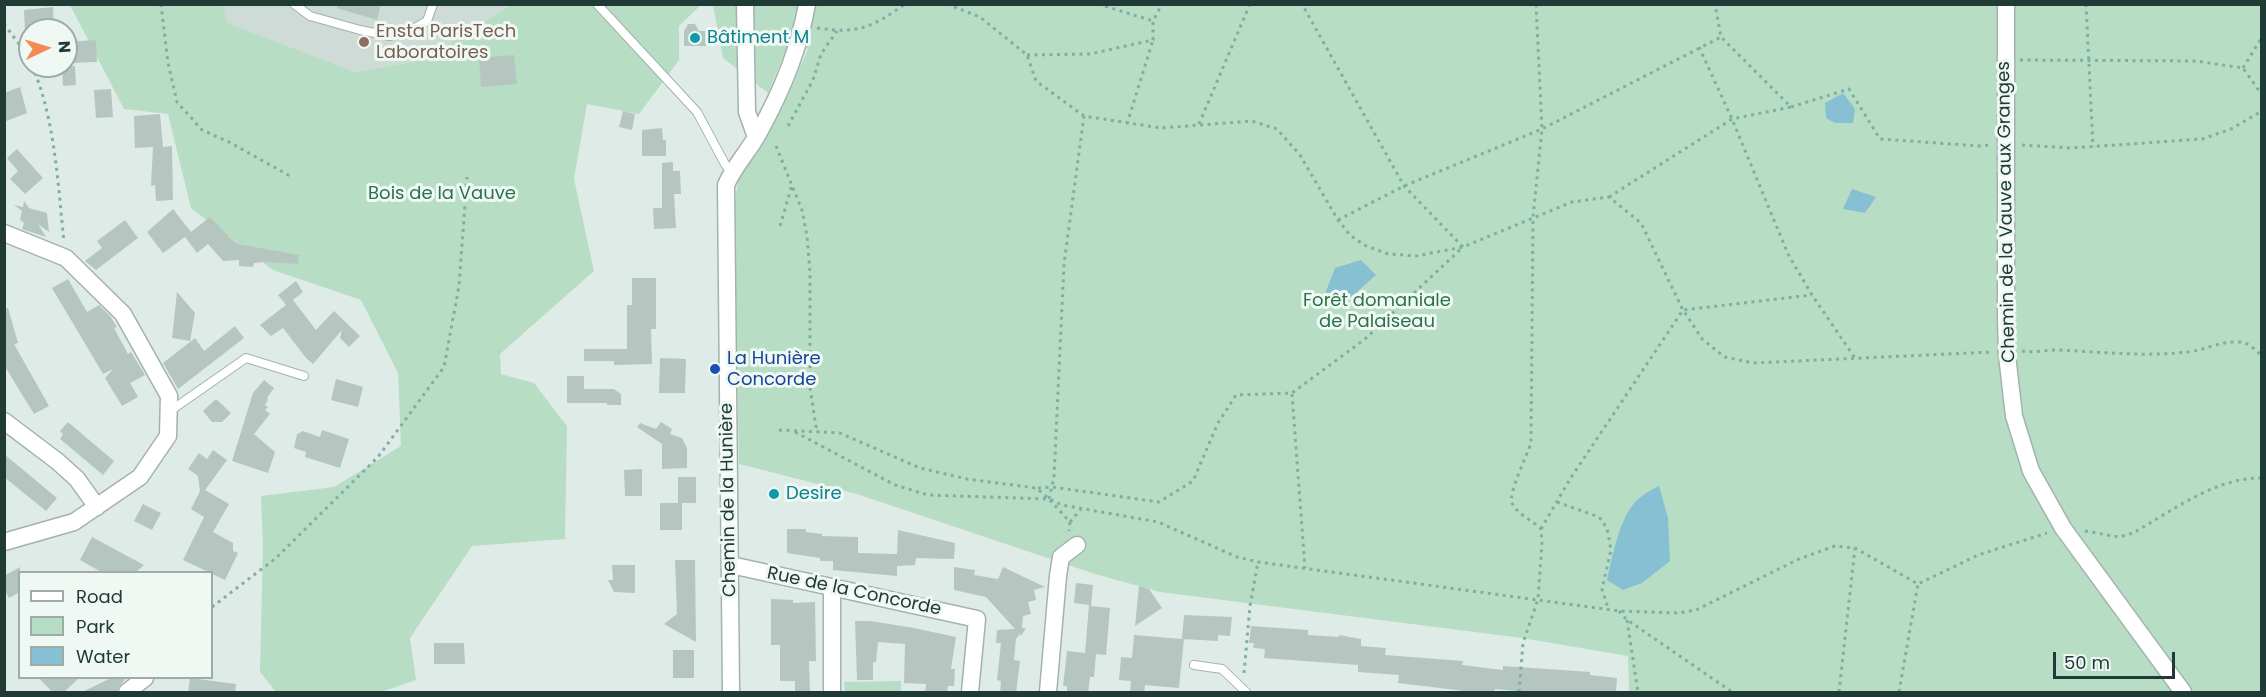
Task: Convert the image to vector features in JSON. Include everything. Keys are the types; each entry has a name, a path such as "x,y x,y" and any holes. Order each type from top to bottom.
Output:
{"street":[{"path":"745,4 747,112 756,137"},
{"name":"Chemin de la Hunière","path":"731,693 726,185 731,172 756,137 793,62 807,4"},
{"name":"Chemin de la Vauve aux Granges","path":"2006,4 2004,143 2007,355 2014,416 2031,471 2063,528 2183,693"},
{"path":"4,233 66,258 123,314 169,396 170,411 168,436 140,477 74,522 4,542"},
{"path":"4,421 77,479 96,507"},
{"path":"1048,693 1061,557 1077,545"},
{"name":"Rue de la Concorde","path":"730,565 977,619 970,693"},
{"path":"832,587 832,693"},
{"path":"128,693 144,679"}],"lane":[{"path":"294,4 310,16 390,36 410,31 427,21 434,4"},
{"path":"597,4 697,112 731,172"},
{"path":"170,411 246,358 304,376"},
{"path":"1194,665 1222,669 1246,692"}],"path":[{"path":"160,4 168,63 177,102 201,130 229,142 290,176"},
{"path":"788,126 813,80 821,54 837,31 873,26 905,4"},
{"path":"948,4 980,17 1027,55 1036,81 1084,116 1161,128 1252,121 1277,129 1300,155 1338,220 1350,235 1364,245 1388,254 1416,256 1463,247 1572,202 1608,197 1732,119 1791,107 1849,89 1880,139 1981,146 2004,143 2071,148 2202,139 2231,129 2262,111"},
{"path":"1098,4 1153,21"},
{"path":"1127,124 1153,40 1153,21 1162,4"},
{"path":"1199,124 1250,4"},
{"path":"1302,4 1404,186 1463,247"},
{"path":"1536,4 1542,129 1533,217 1531,443 1524,466 1511,490 1511,502 1541,529"},
{"path":"1715,4 1721,37 1791,107"},
{"path":"2085,4 2093,147"},
{"path":"4,24 18,43"},
{"path":"1338,220 1404,186 1542,129 1721,37"},
{"path":"2243,68 2262,37"},
{"path":"1027,55 1090,54 1153,40"},
{"path":"1699,47 1732,119 1788,254 1812,295 1855,358"},
{"path":"2004,60 2196,61 2243,68 2262,94"},
{"path":"37,78 41,86 54,153 66,258"},
{"path":"1049,499 1054,477 1064,264 1084,116"},
{"path":"776,146 802,210 807,236 810,272 810,387 816,427 813,431"},
{"path":"213,606 276,558 378,457 444,367 459,286 467,177"},
{"path":"780,226 792,185"},
{"path":"1608,197 1641,223 1683,310 1704,340 1725,357 1753,363 1979,354 1993,351 2007,355 2021,354 2024,350 2027,353 2055,350 2125,356 2190,352 2239,342 2249,344 2262,356"},
{"path":"779,430 840,433 920,468 967,479 1036,488 1052,487 1159,502 1192,481 1218,423 1236,395 1292,393 1365,339 1463,247"},
{"path":"1683,310 1812,295"},
{"path":"1519,693 1523,643 1538,599 1541,529 1683,310"},
{"path":"1292,393 1305,568"},
{"path":"794,431 895,485 928,495 1049,499 1062,505 1158,522 1237,557 1258,562 1619,611 1679,613 1696,610 1799,559 1835,546 1855,548 1918,584"},
{"path":"1918,584 1978,555 2063,528 2072,532 2089,530 2119,537 2133,533 2221,483 2245,477 2262,478"},
{"path":"1036,488 1070,522"},
{"path":"1557,502 1599,517 1607,528 1611,550 1602,589 1608,608"},
{"path":"1077,545 1069,537 1070,522 1081,509"},
{"path":"1839,693 1855,548"},
{"path":"1246,692 1243,680 1250,606 1258,562"},
{"path":"1899,693 1918,584"},
{"path":"1619,611 1626,619 1732,693"},
{"path":"1626,619 1638,693"}],"shaded area":[{"name":"Ensta ParisTech Laboratoires","path":"223,5 511,5 423,60 355,72 226,23"}],"green space":[{"name":"Bois de la Vauve","path":"70,5 223,5 227,23 355,72 423,60 511,5 701,5 679,26 679,60 639,114 587,104 574,179 594,271 500,354 501,374 534,383 567,426 565,539 472,546 410,638 416,680 381,692 276,692 260,672 263,547 261,496 334,487 401,446 398,373 361,300 273,270 191,208 168,114 124,109"},
{"name":"Forêt domaniale de Palaiseau","path":"713,5 2261,5 2261,692 1629,692 1628,656 1522,638 1160,592 1095,574 857,494 739,464 734,206 739,176 783,107 808,49 790,40 768,93 723,58"},
{"path":"901,681 901,692 845,692 844,682"}],"water":[{"path":"1843,93 1855,109 1853,123 1835,123 1826,118 1825,103"},
{"path":"1852,189 1876,197 1865,213 1843,209"},
{"path":"1361,260 1376,275 1350,298 1323,299 1335,268"},
{"path":"1659,486 1668,518 1670,561 1642,583 1623,590 1607,580 1618,534 1634,503"}],"building":[{"path":"337,4 381,4 377,20 337,8"},
{"path":"53,7 53,18 24,18 24,10"},
{"name":"Bâtiment M","path":"688,24 695,24 699,31 706,31 707,46 684,46 684,31"},
{"path":"96,40 97,62 78,63 78,41"},
{"path":"514,55 517,84 481,87 479,58"},
{"path":"63,78 76,78 76,85 63,86"},
{"path":"20,87 27,113 4,122 4,93"},
{"path":"111,89 113,117 96,118 94,90"},
{"path":"623,111 635,114 632,130 619,127"},
{"path":"160,114 163,147 172,146 173,200 156,201 155,185 151,186 153,147 135,148 134,116"},
{"path":"662,128 663,140 666,140 666,156 642,156 642,130"},
{"path":"17,149 43,178 25,194 10,179 18,171 7,158"},
{"path":"673,162 673,171 680,171 681,194 674,194 676,228 654,229 653,208 662,208 662,163"},
{"path":"24,201 29,208 47,213 49,232 38,224 46,237 22,229 24,223 20,220 22,211 14,205 23,207"},
{"path":"173,209 191,232 210,217 238,244 299,255 298,264 264,262 254,263 253,267 239,266 239,260 223,261 208,244 197,253 185,237 163,253 147,232"},
{"path":"125,220 138,238 96,270 85,261 102,248 97,241"},
{"path":"632,278 656,278 656,329 651,329 652,364 614,365 614,361 584,361 584,349 627,349 627,305 632,305"},
{"path":"68,279 87,312 99,305 110,316 128,354 131,352 145,375 130,383 138,397 122,406 105,378 113,369 103,374 52,288"},
{"path":"296,281 303,292 293,300 316,330 334,311 360,336 349,347 340,338 342,330 313,364 283,328 271,336 260,325 286,305 278,295"},
{"path":"177,292 195,313 190,341 172,338"},
{"path":"8,308 18,343 14,344 49,406 34,414 4,365 4,309"},
{"path":"235,326 244,338 178,389 163,363 195,338 204,351"},
{"path":"660,358 686,359 685,393 659,393"},
{"path":"567,376 584,376 584,389 614,389 621,394 621,405 567,403"},
{"path":"336,379 363,387 358,407 331,400"},
{"path":"264,380 274,388 265,405 268,407 265,410 270,414 254,434 275,452 268,473 232,461 253,393"},
{"path":"216,399 231,413 222,422 212,422 203,411"},
{"path":"68,422 114,461 103,475 60,439 63,434 60,431"},
{"path":"661,422 672,429 670,434 682,438 687,448 687,468 662,469 662,444 637,427 640,423 656,429"},
{"path":"322,430 349,439 340,468 305,457 306,452 294,448 297,434 303,431 320,437"},
{"path":"213,450 227,460 205,490 229,504 213,532 233,543 233,551 238,553 225,580 213,574 213,571 206,571 183,560 204,517 191,509 200,491 198,476 188,469 199,453 207,459"},
{"path":"4,454 57,498 46,511 4,477"},
{"path":"642,469 642,496 625,496 624,470"},
{"path":"678,477 696,477 696,503 678,503"},
{"path":"660,503 682,503 682,530 660,530"},
{"path":"143,504 161,513 152,530 134,521"},
{"path":"787,529 806,529 806,532 822,534 822,536 858,537 858,553 897,554 898,530 955,543 954,559 916,558 915,565 897,566 897,576 833,570 833,561 820,561 820,558 787,553"},
{"path":"92,537 144,565 137,571 99,571 80,560"},
{"path":"675,560 695,560 696,642 664,624 677,614"},
{"path":"612,565 635,565 635,593 614,592 608,580 613,580"},
{"path":"20,567 18,593 9,598 4,589 4,576"},
{"path":"954,567 975,570 974,575 998,579 1003,567 1045,587 1034,590 1036,600 1028,602 1031,614 1023,616 1022,628 1026,628 1016,639 1014,660 1020,661 1016,693 1000,693 1001,681 997,680 1001,643 996,643 997,630 1015,629 986,597 954,590"},
{"path":"1076,583 1093,585 1091,606 1110,608 1106,655 1096,654 1094,677 1090,677 1088,693 1067,693 1067,686 1063,686 1067,651 1085,653 1089,605 1074,603"},
{"path":"1139,586 1149,589 1162,608 1135,626"},
{"path":"771,599 793,600 793,603 815,602 816,661 809,661 810,693 795,693 795,681 780,681 780,645 771,645"},
{"path":"1184,615 1232,617 1230,636 1218,635 1218,641 1184,639 1179,688 1145,685 1144,693 1130,693 1131,681 1119,680 1121,657 1132,658 1134,635 1182,639"},
{"path":"855,621 870,621 956,637 951,669 955,669 954,686 948,686 947,693 925,693 926,684 904,683 905,644 878,642 876,662 873,662 873,680 857,680"},
{"path":"1251,626 1308,630 1308,635 1339,637 1339,635 1361,639 1361,646 1386,648 1385,655 1463,661 1462,665 1503,670 1503,666 1590,672 1590,675 1617,678 1616,693 1538,693 1495,689 1494,693 1481,693 1398,683 1399,675 1358,672 1358,665 1264,658 1265,649 1253,648 1254,643 1249,643"},
{"path":"434,643 464,643 465,664 434,664"},
{"path":"673,650 694,650 694,678 673,678"},
{"path":"40,679 78,679 63,693 53,693"},
{"path":"125,679 117,693 80,693 107,680"},
{"path":"190,679 236,684 235,693 188,693"}],"place":[{"name":"Bâtiment M","path":"695,38"},
{"name":"Ensta ParisTech Laboratoires","path":"364,42"},
{"name":"La Hunière Concorde","path":"715,369"},
{"name":"Desire","path":"774,494"}]}
